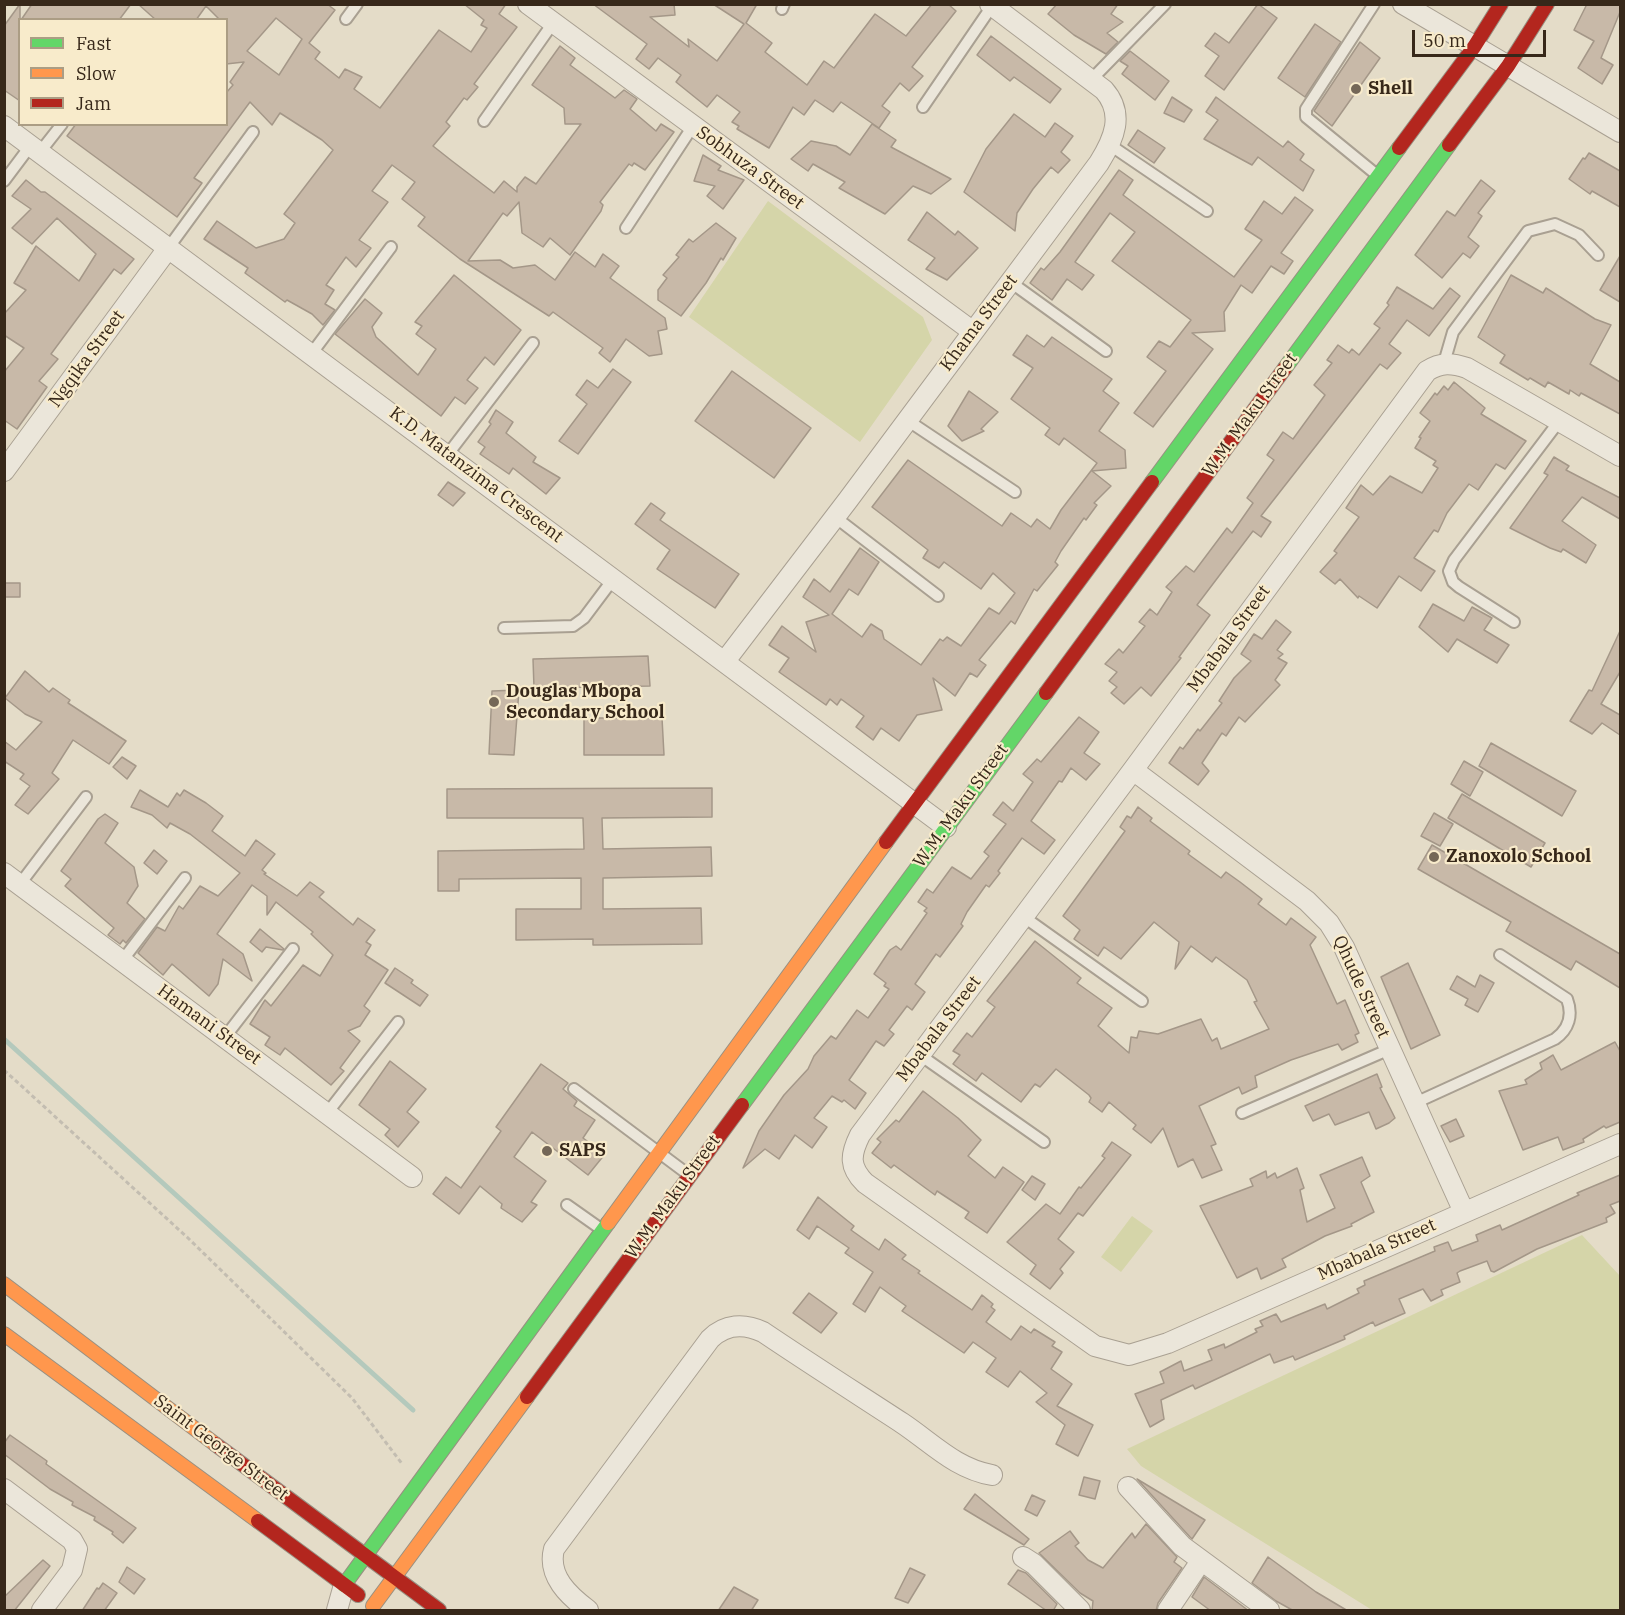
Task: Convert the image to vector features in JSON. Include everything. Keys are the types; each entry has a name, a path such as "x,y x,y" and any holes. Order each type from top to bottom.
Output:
{"street":[{"name":"Sobhuza Street","path":"528,4 972,331"},
{"path":"1403,4 1620,132"},
{"name":"W.M. Maku Street","path":"344,1585 914,803 1474,47 1501,4"},
{"name":"W.M. Maku Street","path":"373,1609 393,1577 1508,66 1547,4"},
{"name":"Khama Street","path":"725,661 907,420 1110,145 1115,134 1111,98 1091,80 991,5"},
{"name":"K.D. Matanzima Crescent","path":"4,126 448,454 946,827"},
{"name":"Ngqika Street","path":"4,471 168,247"},
{"path":"1444,363 1454,363 1467,368 1620,455"},
{"name":"Mbabala Street","path":"1444,363 1435,366 1419,380 1133,770 860,1135 851,1155 852,1166 858,1175 1095,1346 1128,1355 1147,1352 1620,1144"},
{"name":"Qhude Street","path":"1133,770 1320,912 1344,948 1464,1212"},
{"name":"Hamani Street","path":"12,878 412,1177"},
{"name":"Saint George Street","path":"4,1284 439,1611"},
{"path":"588,1611 569,1596 559,1581 553,1567 554,1549 710,1340 724,1329 742,1326 763,1332 905,1425 958,1464 975,1472 992,1475"},
{"name":"Saint George Street","path":"4,1334 344,1585 373,1609"},
{"path":"1128,1487 1168,1533 1201,1561 1269,1611"},
{"path":"4,1489 72,1540 77,1549 72,1570 42,1611"},
{"path":"1023,1557 1034,1564 1080,1611"},
{"path":"1168,1611 1201,1561"},
{"path":"338,1611 344,1585"}],"lane":[{"path":"346,20 357,4"},
{"path":"1091,80 1166,4"},
{"path":"1374,4 1306,109 1306,117 1378,176"},
{"path":"923,107 991,5"},
{"path":"484,121 553,23"},
{"path":"4,181 60,126"},
{"path":"626,228 693,126"},
{"path":"168,247 254,132"},
{"path":"1110,145 1207,212"},
{"path":"1444,363 1453,332 1528,231 1555,224 1579,235 1598,255"},
{"path":"312,353 391,247"},
{"path":"1009,281 1106,351"},
{"path":"448,454 533,343"},
{"path":"907,420 1015,492"},
{"path":"1514,622 1459,587 1453,582 1449,571 1454,560 1560,420"},
{"path":"835,517 938,596"},
{"path":"504,628 573,626 584,618 614,578"},
{"path":"12,878 86,798"},
{"path":"122,961 185,878"},
{"path":"1024,917 1142,1001"},
{"path":"225,1037 293,949"},
{"path":"1414,1103 1555,1039 1569,1023 1570,1007 1567,999 1500,955"},
{"path":"328,1112 398,1022"},
{"path":"1242,1113 1390,1049"},
{"path":"920,1055 1044,1142"},
{"path":"574,1089 689,1175"},
{"path":"567,1204 603,1231"}],"path":[{"path":"4,1070 188,1238 351,1398 407,1470"}],"green space":[{"path":"768,201 923,317 932,340 860,442 689,317"},
{"path":"1132,1216 1153,1231 1121,1272 1101,1257"},
{"path":"1582,1235 1620,1276 1620,1610 1372,1610 1141,1466 1127,1449"}],"building":[{"path":"20,4 18,100 4,90 4,26"},
{"path":"32,4 131,4 120,18 22,18"},
{"path":"138,4 327,4 335,10 309,43 320,52 315,59 339,78 345,69 362,77 354,89 380,108 439,30 471,52 487,28 481,25 484,20 464,4 506,4 499,14 517,27 474,84 478,87 467,100 464,98 446,122 450,126 433,146 494,193 504,181 517,192 517,187 525,177 536,184 581,124 565,124 564,108 532,85 560,46 575,58 570,65 615,98 624,90 637,99 630,109 656,131 661,124 674,132 645,170 634,163 632,166 629,164 600,202 603,205 601,211 570,255 550,238 543,247 522,233 519,202 507,216 503,213 468,261 500,260 513,268 535,265 555,280 575,252 595,267 603,254 619,266 610,278 665,318 667,329 658,331 662,354 649,356 626,339 610,362 599,353 603,348 553,312 549,316 460,259 418,226 425,217 402,199 415,182 392,165 372,191 388,202 359,240 371,248 356,267 346,257 326,285 334,290 325,304 335,310 323,325 312,314 287,300 285,302 245,273 248,268 204,239 217,221 256,248 284,239 295,223 284,214 333,150 322,140 280,113 272,125 250,102 194,178 202,183 177,217 67,136 74,126 228,126 228,91 233,85 230,82 244,62 228,64 228,18 218,18 206,6 197,18 154,18","holes":["276,18 302,39 279,75 247,51"]},
{"path":"593,4 674,4 675,15 650,17 689,47 688,39 717,61 744,24 713,4 757,4 746,23 772,43 765,52 807,85 824,61 834,68 875,14 906,36 932,4 948,4 956,11 912,67 923,76 909,91 900,83 882,106 890,112 879,128 841,102 833,112 815,100 804,115 793,107 769,148 737,129 739,126 732,122 740,112 717,95 707,107 676,82 681,75 658,58 649,69 636,59 647,44"},
{"path":"1057,4 1118,4 1111,14 1123,22 1107,33 1118,42 1106,54 1074,35 1048,14"},
{"path":"1258,4 1277,18 1224,90 1205,76 1219,56 1205,46 1215,33 1229,43"},
{"path":"1587,4 1620,4 1620,12 1601,58 1613,65 1602,84 1578,68 1594,41 1574,30"},
{"path":"1315,24 1341,42 1305,97 1278,78"},
{"path":"991,36 1061,89 1050,103 1014,77 1010,81 977,55"},
{"path":"1360,42 1380,58 1332,126 1314,111"},
{"path":"1130,51 1169,81 1155,100 1122,74 1128,66 1120,61"},
{"path":"1172,97 1192,110 1184,122 1164,113"},
{"path":"1216,97 1283,147 1288,141 1304,154 1300,160 1314,170 1303,191 1258,157 1252,165 1204,139 1218,120 1206,112"},
{"path":"1014,114 1045,137 1055,123 1073,136 1061,152 1070,160 1058,173 1051,167 1033,189 1017,213 1015,231 964,192 986,149"},
{"path":"872,124 896,140 891,147 951,179 931,194 913,186 885,214 839,188 845,182 813,164 808,171 791,159 811,141 836,146 850,155"},
{"path":"1138,130 1165,148 1154,163 1128,145"},
{"path":"1589,153 1620,171 1620,207 1592,191 1590,194 1569,179"},
{"path":"703,155 721,166 718,170 744,180 723,209 707,196 715,186 694,181"},
{"path":"1119,170 1133,180 1123,195 1234,277 1262,240 1245,229 1264,201 1282,214 1295,197 1313,210 1281,253 1293,261 1284,274 1271,266 1252,293 1241,285 1224,312 1225,331 1192,333 1213,349 1153,427 1134,413 1166,371 1147,357 1159,341 1170,347 1191,320 1112,261 1135,232 1110,213 1075,262 1094,275 1082,290 1067,279 1052,300 1030,283 1041,268 1044,270 1060,252"},
{"path":"26,180 134,259 121,274 114,269 51,354 58,359 39,381 47,387 17,429 4,420 4,372 24,348 4,335 4,314 26,290 14,283 36,246 79,281 96,254 57,218 32,244 12,228 31,209 12,196"},
{"path":"1481,180 1495,191 1478,213 1482,216 1468,237 1479,246 1470,258 1463,253 1442,278 1415,255 1447,211 1455,216"},
{"path":"927,212 955,235 958,231 978,248 947,280 926,269 935,258 908,240"},
{"path":"716,223 736,238 723,260 721,258 706,283 681,316 658,300 658,290 667,278 663,275 679,257 676,255 689,239 693,242"},
{"path":"1620,256 1620,302 1600,290"},
{"path":"454,275 521,330 494,365 485,357 467,380 478,388 465,404 455,397 441,416 335,334 365,299 382,313 372,327 376,337 418,375 436,349 416,334 422,326 415,322"},
{"path":"1511,275 1543,293 1546,288 1595,319 1611,325 1590,364 1620,382 1620,414 1581,393 1579,396 1570,390 1569,394 1548,382 1545,387 1530,378 1528,380 1500,363 1505,355 1478,337"},
{"path":"1397,287 1433,309 1450,288 1460,296 1429,336 1407,320 1389,344 1401,353 1387,369 1380,364 1261,516 1271,522 1261,537 1253,531 1197,605 1210,615 1179,657 1181,658 1151,696 1141,687 1124,704 1111,693 1117,687 1109,681 1117,672 1105,664 1119,649 1123,653 1145,626 1139,622 1150,609 1157,615 1172,592 1166,587 1186,566 1194,572 1227,528 1232,533 1253,503 1247,498 1274,460 1267,455 1283,432 1293,439 1325,395 1314,385 1332,363 1327,360 1338,345 1349,353 1352,349 1359,355 1380,328 1374,324 1389,305 1387,303"},
{"path":"1027,335 1044,347 1052,337 1112,379 1103,391 1119,403 1099,431 1125,450 1126,468 1092,471 1111,486 1094,503 1097,505 1086,520 1084,518 1061,551 1055,562 1058,565 1037,591 1034,589 1015,624 1011,621 979,660 986,665 977,677 970,673 955,696 933,678 942,710 917,715 899,741 881,728 873,740 856,727 864,716 841,699 837,705 830,699 826,705 779,672 789,658 769,645 782,626 816,652 806,622 829,615 803,597 814,579 830,592 860,548 879,562 858,595 849,589 832,614 862,637 871,624 882,631 884,639 921,665 940,639 943,641 947,637 961,646 989,608 999,614 1015,593 993,573 981,589 944,562 939,568 923,558 928,550 872,507 908,460 1002,526 1011,513 1031,527 1037,519 1050,529 1061,510 1097,463 1064,438 1059,445 1045,435 1050,428 1011,399 1033,368 1013,355"},
{"path":"613,369 631,382 578,454 559,441 587,404 576,395 587,380 598,388"},
{"path":"732,371 811,428 774,478 695,421"},
{"path":"1454,382 1485,408 1481,414 1526,441 1505,469 1496,464 1478,490 1469,484 1447,513 1438,532 1434,530 1414,558 1435,571 1421,591 1399,576 1377,608 1359,596 1358,598 1340,579 1335,584 1320,572 1337,553 1334,551 1359,517 1346,508 1361,485 1373,495 1390,476 1422,493 1438,468 1433,465 1436,461 1415,448 1421,438 1419,437 1430,421 1420,413 1435,393 1437,395 1444,386 1448,390"},
{"path":"969,391 998,412 981,429 984,431 962,441 948,426"},
{"path":"496,410 513,422 506,433 536,457 533,462 560,478 546,494 513,468 509,474 480,454 485,447 478,442 491,424 489,422"},
{"path":"1554,457 1569,466 1566,470 1620,498 1620,519 1582,497 1562,521 1596,545 1586,563 1563,549 1561,552 1550,548 1510,528 1548,475 1544,473"},
{"path":"448,482 465,493 453,506 438,495"},
{"path":"651,503 665,513 660,520 739,574 715,608 657,569 670,550 635,524"},
{"path":"4,583 20,583 20,597 4,597"},
{"path":"1433,604 1464,621 1472,607 1492,618 1484,630 1509,645 1497,663 1457,639 1448,652 1419,627"},
{"path":"1276,620 1291,632 1277,650 1283,654 1278,658 1287,663 1275,680 1280,685 1245,722 1239,717 1226,736 1222,733 1202,763 1209,771 1198,785 1169,763 1180,747 1183,749 1198,729 1200,731 1222,703 1219,701 1234,678 1251,661 1241,654 1254,634 1262,639"},
{"path":"1620,631 1620,672 1601,704 1620,715 1620,735 1602,723 1592,734 1570,721 1589,690 1592,691"},
{"path":"648,656 650,686 534,688 533,659"},
{"path":"25,671 49,692 53,688 70,700 68,703 126,741 109,764 73,740 52,773 59,779 28,814 15,805 30,786 20,779 24,774 4,761 4,741 16,750 42,722 25,714 5,698"},
{"path":"519,690 514,755 489,754 492,691"},
{"path":"1079,717 1099,732 1084,753 1100,764 1086,780 1071,768 1062,782 1059,781 1031,821 1055,840 1044,854 1022,838 998,871 1000,873 989,887 986,885 967,912 961,924 963,926 940,957 936,954 915,984 925,992 912,1010 907,1006 889,1030 894,1034 884,1046 876,1041 849,1080 866,1093 855,1109 844,1100 842,1102 832,1096 814,1118 827,1127 812,1148 795,1135 779,1159 765,1149 743,1168 759,1131 784,1095 808,1069 814,1056 831,1036 836,1039 857,1010 868,1018 889,989 884,986 886,983 874,974 890,950 896,946 901,950 927,913 924,911 927,908 918,902 927,889 933,893 952,867 971,879 989,856 984,852 1006,824 993,815 1003,802 1013,811 1033,782 1023,774 1037,759 1041,762"},
{"path":"584,718 662,718 664,755 584,755"},
{"path":"1491,743 1576,791 1562,816 1479,766"},
{"path":"122,757 136,766 127,779 113,767"},
{"path":"1464,761 1483,772 1470,796 1451,784"},
{"path":"712,788 712,817 602,818 603,849 711,847 712,876 603,878 603,909 701,908 702,944 593,945 593,939 516,940 516,909 581,909 581,878 459,879 459,891 438,891 438,851 584,849 583,818 447,818 447,789"},
{"path":"140,790 168,807 177,793 180,796 184,790 206,803 223,816 212,831 245,856 256,840 275,854 262,870 266,873 264,874 297,896 310,882 324,892 319,897 353,925 358,918 375,930 366,942 371,945 365,955 388,970 364,1006 370,1011 360,1026 348,1031 360,1041 340,1068 344,1071 331,1085 285,1048 280,1055 265,1045 270,1037 250,1024 265,1000 271,1006 303,965 320,976 333,955 311,934 313,932 276,902 267,915 267,896 252,885 217,934 243,954 252,981 223,959 218,984 209,996 172,964 163,975 138,953 157,927 165,931 179,906 183,909 200,886 218,896 240,873 190,834 170,823 167,828 152,815 131,807"},
{"path":"1462,794 1545,843 1531,867 1448,818"},
{"path":"1138,807 1152,818 1150,821 1190,851 1188,854 1221,878 1226,872 1240,882 1262,899 1258,904 1286,925 1291,918 1316,937 1310,945 1337,1004 1345,1000 1359,1033 1355,1035 1358,1042 1342,1050 1338,1044 1291,1060 1255,1076 1257,1087 1242,1094 1239,1087 1199,1106 1216,1144 1211,1146 1222,1170 1202,1178 1193,1159 1178,1167 1163,1128 1151,1143 1133,1129 1136,1125 1109,1102 1102,1112 1089,1102 1091,1098 1089,1095 1056,1069 1040,1087 1035,1084 1021,1102 982,1073 976,1081 953,1064 960,1055 953,1051 967,1033 972,1037 995,1007 987,1001 1035,941 1081,978 1077,983 1112,1008 1098,1026 1129,1053 1131,1037 1137,1038 1139,1031 1158,1034 1201,1019 1212,1041 1217,1038 1221,1049 1269,1029 1254,1002 1257,1001 1247,980 1216,957 1212,962 1191,946 1175,969 1179,942 1154,922 1121,959 1104,947 1098,956 1074,939 1080,930 1063,916 1125,831 1120,827 1127,816 1131,818"},
{"path":"1434,813 1453,824 1440,846 1421,836"},
{"path":"105,814 118,823 105,843 134,867 138,886 127,903 145,919 126,943 123,940 120,944 108,935 114,928 65,886 71,879 61,871 98,819"},
{"path":"1432,845 1620,954 1620,988 1576,961 1571,970 1506,931 1511,922 1418,869"},
{"path":"154,850 167,861 157,874 144,863"},
{"path":"260,929 284,949 266,947 262,952 250,942"},
{"path":"1408,963 1440,1035 1411,1049 1381,977"},
{"path":"395,968 413,980 411,983 428,995 420,1006 385,983"},
{"path":"1480,975 1494,983 1478,1012 1465,1005 1468,999 1450,989 1457,976 1475,987"},
{"path":"1615,1042 1620,1051 1620,1122 1606,1128 1604,1126 1583,1139 1584,1142 1563,1150 1558,1137 1523,1150 1499,1091 1527,1084 1525,1080 1542,1069 1540,1063 1553,1055 1561,1070"},
{"path":"390,1061 426,1089 407,1112 419,1122 398,1147 385,1135 390,1129 359,1105"},
{"path":"541,1064 568,1083 563,1089 577,1101 574,1106 595,1120 583,1138 605,1154 588,1175 532,1132 514,1157 546,1181 531,1202 537,1205 522,1222 501,1208 502,1204 480,1186 459,1214 433,1194 446,1177 461,1188 501,1131 496,1127"},
{"path":"1377,1074 1382,1087 1380,1088 1395,1118 1389,1123 1376,1129 1369,1112 1335,1125 1329,1114 1313,1121 1305,1106"},
{"path":"923,1091 958,1118 981,1140 968,1156 995,1178 1003,1167 1024,1182 987,1233 965,1218 969,1212 937,1191 935,1195 894,1165 891,1168 872,1153 881,1142 877,1139 896,1120 899,1122"},
{"path":"1456,1119 1464,1136 1450,1142 1441,1126"},
{"path":"1112,1142 1131,1155 1083,1216 1078,1213 1058,1239 1074,1252 1060,1269 1063,1273 1050,1289 1030,1274 1036,1265 1007,1242 1046,1204 1060,1214 1079,1187 1081,1188 1105,1158 1102,1156"},
{"path":"1362,1157 1370,1176 1361,1182 1374,1212 1351,1224 1352,1226 1325,1236 1282,1259 1286,1267 1261,1279 1257,1268 1237,1278 1200,1206 1253,1186 1250,1179 1266,1171 1267,1178 1275,1173 1277,1178 1297,1168 1304,1188 1300,1190 1307,1222 1335,1208 1320,1175"},
{"path":"1620,1175 1620,1201 1610,1205 1615,1213 1606,1218 1607,1222 1537,1249 1494,1272 1491,1271 1487,1261 1460,1271 1457,1273 1460,1282 1441,1290 1443,1295 1431,1301 1423,1289 1399,1299 1405,1313 1375,1326 1373,1322 1344,1336 1345,1339 1295,1360 1293,1356 1274,1363 1270,1354 1195,1389 1193,1385 1161,1400 1164,1419 1150,1427 1135,1394 1164,1383 1160,1372 1181,1361 1184,1371 1212,1360 1208,1350 1224,1344 1225,1348 1257,1332 1255,1329 1263,1326 1260,1321 1276,1314 1281,1322 1325,1304 1327,1309 1359,1293 1357,1289 1365,1285 1364,1281 1435,1251 1434,1247 1448,1242 1452,1251 1478,1241 1476,1235 1500,1225 1502,1230 1579,1195 1577,1193"},
{"path":"1032,1176 1045,1184 1035,1200 1022,1190"},
{"path":"818,1197 854,1226 851,1230 879,1250 885,1239 906,1255 902,1259 920,1271 918,1273 972,1310 982,1295 993,1304 991,1307 995,1310 986,1322 1011,1340 1021,1326 1031,1333 1034,1329 1055,1342 1052,1346 1062,1352 1051,1369 1072,1384 1057,1406 1093,1425 1078,1456 1056,1444 1065,1425 1036,1402 1047,1393 1020,1371 1008,1387 986,1372 996,1358 973,1342 964,1353 902,1311 906,1306 880,1287 865,1312 853,1304 873,1272 845,1253 849,1248 817,1226 809,1239 797,1230"},
{"path":"809,1293 837,1313 821,1333 793,1313"},
{"path":"10,1435 47,1461 46,1464 136,1528 123,1543 112,1534 113,1532 94,1520 95,1517 72,1505 73,1502 50,1489 4,1454 4,1443"},
{"path":"1084,1477 1100,1481 1095,1499 1079,1495"},
{"path":"1137,1479 1205,1520 1192,1539 1190,1537"},
{"path":"975,1494 1029,1539 1024,1545 964,1509"},
{"path":"1032,1495 1045,1501 1037,1516 1025,1510"},
{"path":"1146,1524 1177,1557 1174,1562 1182,1568 1158,1603 1156,1611 1092,1611 1093,1601 1080,1593 1039,1553 1070,1531 1079,1543 1075,1546 1088,1560 1103,1568 1132,1533 1135,1538"},
{"path":"1268,1557 1316,1592 1348,1611 1294,1611 1276,1601 1252,1583"},
{"path":"43,1560 50,1566 14,1611 4,1611 4,1597"},
{"path":"127,1567 145,1579 134,1594 119,1582"},
{"path":"910,1568 925,1575 908,1603 895,1598"},
{"path":"1018,1570 1026,1573 1057,1604 1053,1611 1047,1611 1008,1584"},
{"path":"1204,1577 1249,1611 1211,1611 1192,1597"},
{"path":"103,1583 117,1593 104,1611 82,1611 97,1588 99,1589"},
{"path":"734,1587 758,1600 751,1611 718,1611"}],"waterway":[{"path":"4,1039 413,1410"}],"traffic: fast":[{"path":"1285,368 1449,145"},
{"path":"1152,482 1399,148"},
{"path":"742,1105 1046,693"},
{"path":"344,1585 608,1223"}],"traffic: slow":[{"path":"608,1223 886,842"},
{"path":"4,1284 215,1444"},
{"path":"4,1334 258,1521"},
{"path":"373,1606 527,1397"}],"traffic: jam":[{"path":"1399,148 1474,47 1501,4"},
{"path":"1449,145 1508,66 1547,4"},
{"path":"1046,693 1285,368"},
{"path":"886,842 1152,482"},
{"path":"527,1397 742,1105"},
{"path":"215,1444 439,1610"},
{"path":"258,1521 358,1595"}],"place":[{"name":"Shell","path":"1356,89"},
{"name":"Douglas Mbopa Secondary School","path":"494,702"},
{"name":"Zanoxolo School","path":"1434,857"},
{"name":"SAPS","path":"547,1151"}]}
